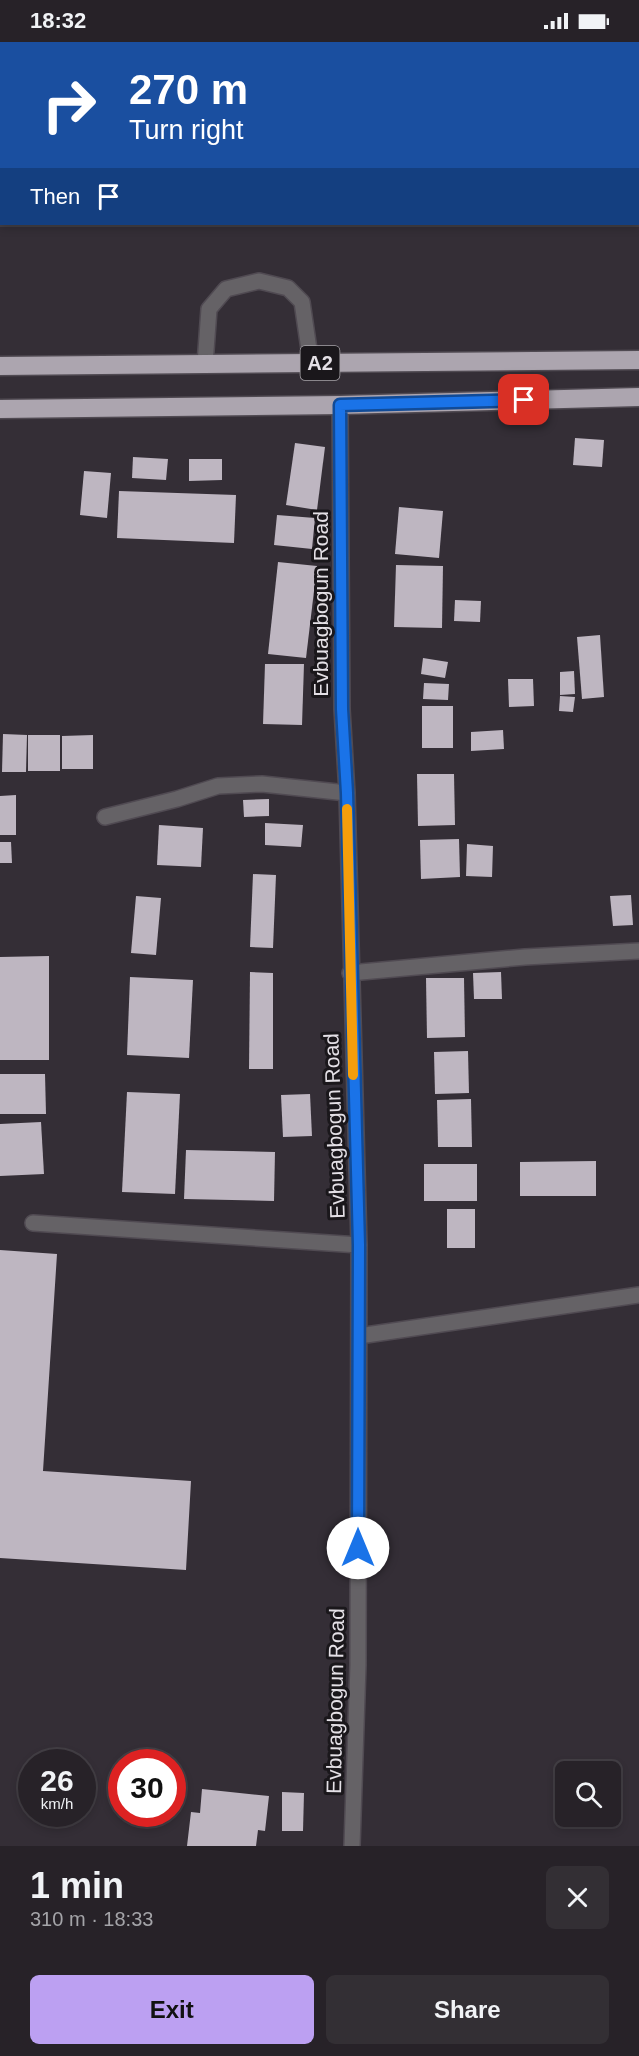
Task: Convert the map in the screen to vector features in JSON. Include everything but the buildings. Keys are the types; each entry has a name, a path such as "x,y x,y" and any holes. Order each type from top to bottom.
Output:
{"highway":[{"name":"A2","path":"0,366 639,360"},
{"name":"A2","path":"0,409 340,405 639,397"}],"street":[{"path":"206,364 209,309 226,288 259,281 288,288 302,302 311,363"},
{"name":"Evbuagbogun Road","path":"340,405 342,709 347,793 359,1245 358,1665 352,1846"},
{"path":"105,817 218,786 262,784 347,793"},
{"path":"350,973 525,957 639,951"},
{"path":"33,1224 359,1245"},
{"path":"359,1336 639,1294"}],"slow traffic":[{"path":"347,809 353,1075"}],"route":[{"path":"358,1548 359,1245 347,793 342,709 340,405 524,400"}]}
